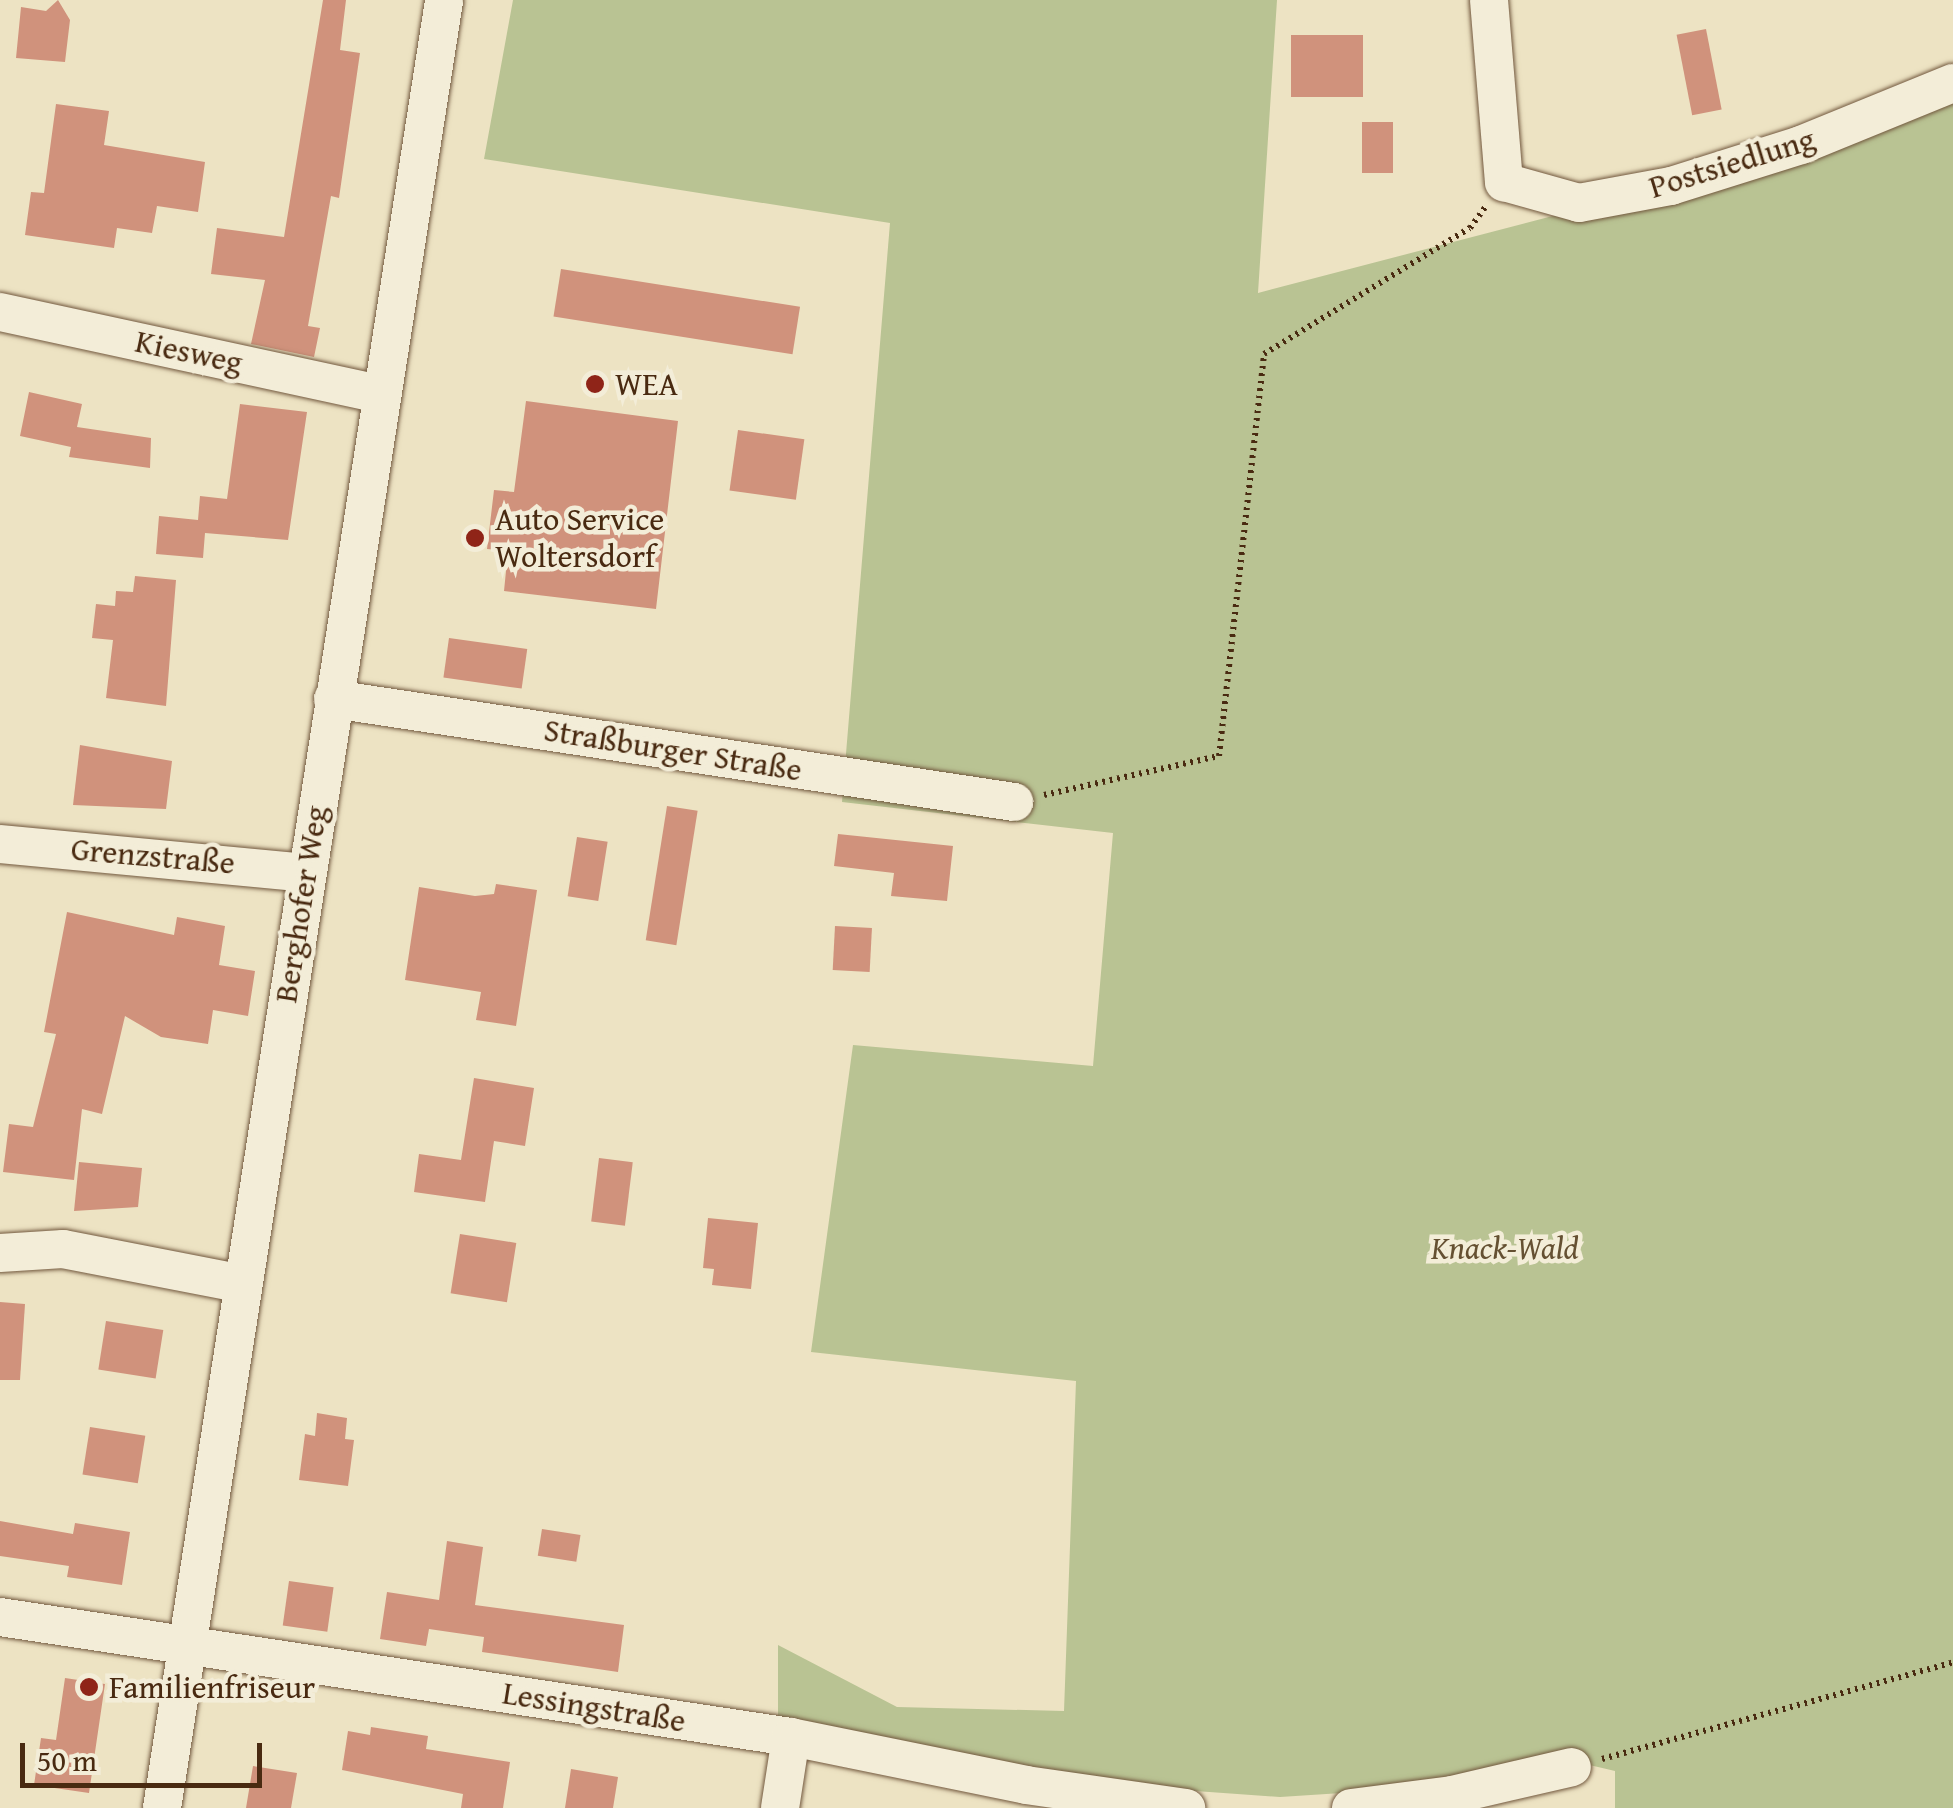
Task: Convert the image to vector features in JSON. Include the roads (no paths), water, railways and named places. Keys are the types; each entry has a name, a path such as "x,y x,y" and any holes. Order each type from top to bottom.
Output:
{"street":[{"name":"Berghofer Weg","path":"162,1808 378,394 444,0"},
{"name":"Postsiedlung","path":"1489,0 1504,182 1578,204 1671,186 1801,145 1953,83"},
{"name":"Kiesweg","path":"0,312 378,394"},
{"name":"Straßburger Straße","path":"333,699 1014,802"},
{"name":"Grenzstraße","path":"0,844 306,873"},
{"path":"0,1253 63,1249 243,1284"},
{"name":"Lessingstraße","path":"0,1617 792,1737 1026,1785 1186,1808"},
{"path":"780,1808 792,1737"},
{"path":"1351,1808 1452,1795 1572,1767"}],"place":[{"name":"WEA","path":"595,384"},
{"name":"Auto Service Woltersdorf","path":"475,538"},
{"name":"Familienfriseur","path":"89,1687"}],"park label":[{"name":"Knack-Wald","path":"1505,1248"}]}
